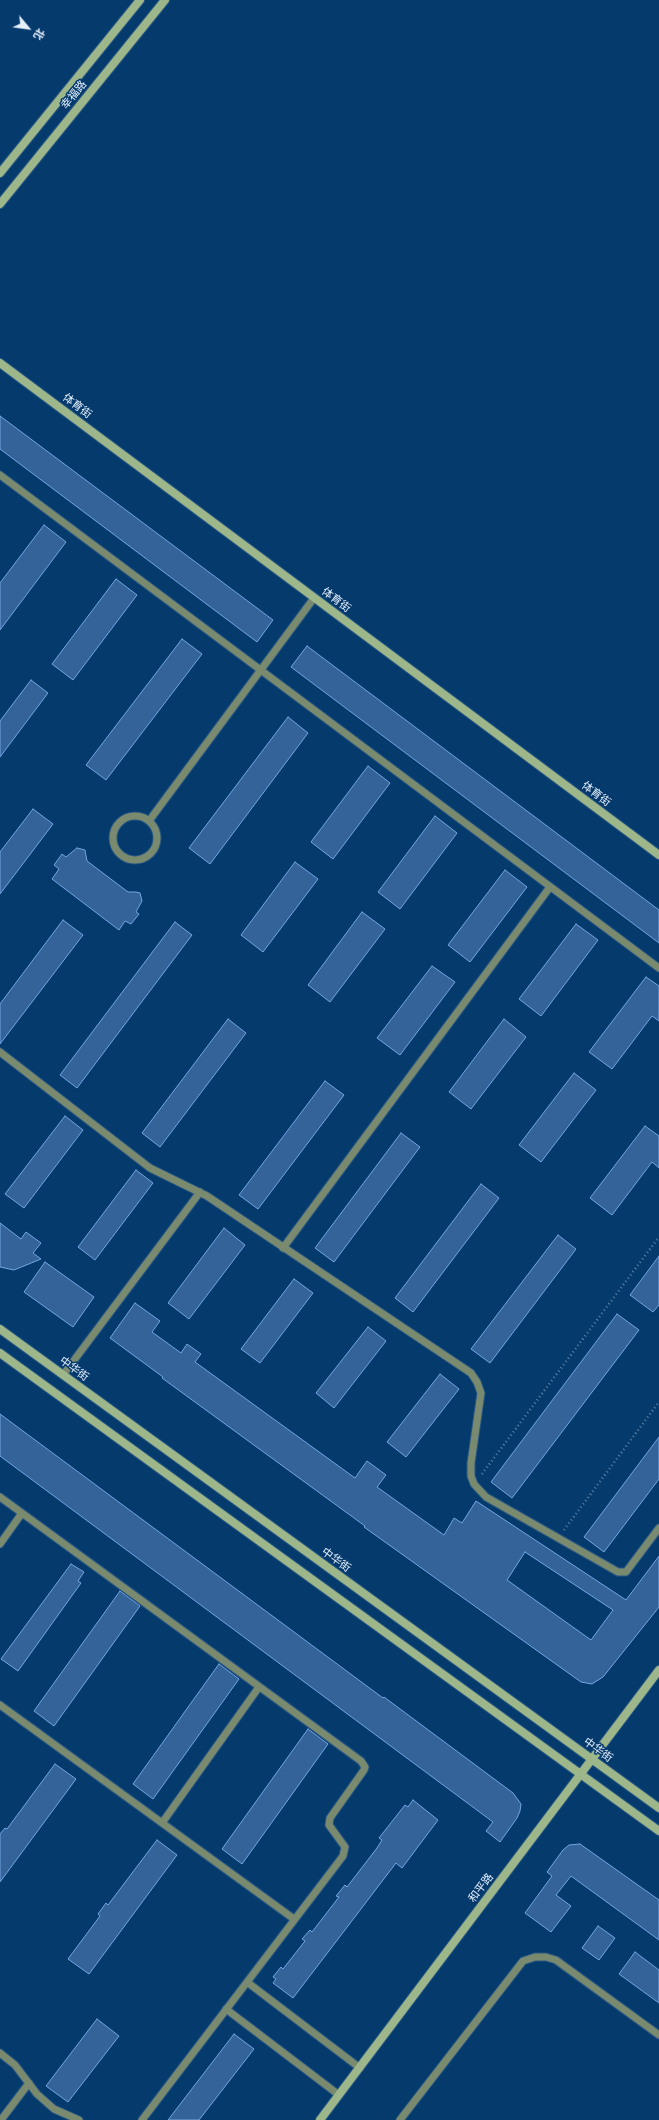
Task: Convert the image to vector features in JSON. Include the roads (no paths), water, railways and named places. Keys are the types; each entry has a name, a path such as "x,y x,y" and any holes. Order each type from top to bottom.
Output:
{"street":[{"name":"幸福路","path":"0,173 140,0"},
{"name":"幸福路","path":"0,204 165,0"},
{"name":"体育街","path":"0,363 659,855"},
{"name":"中华街","path":"0,1329 659,1808"},
{"path":"0,1353 659,1831"},
{"name":"和平路","path":"320,2120 659,1670"}],"lane":[{"path":"0,475 659,968"},
{"path":"149,821 314,598"},
{"path":"134,816 149,821 156,836 153,849 148,855 134,860 120,855 113,842 116,827 122,821 134,816"},
{"path":"283,1248 550,887"},
{"path":"0,1052 150,1168 200,1192 471,1373 477,1382 481,1393 471,1463 471,1476 474,1484 486,1497 618,1572 626,1572 659,1528"},
{"path":"63,1376 200,1192"},
{"path":"0,1497 361,1761 365,1767 332,1814 329,1826 345,1847 346,1851 142,2120"},
{"path":"0,1544 22,1513"},
{"path":"162,1823 259,1687"},
{"path":"0,1705 294,1919"},
{"path":"400,2120 523,1961 536,1957 546,1957 556,1960 659,2035"},
{"path":"246,1982 360,2068"},
{"path":"226,2009 339,2095"},
{"path":"0,2053 15,2064 37,2094 54,2109 79,2120"},
{"path":"1,2120 29,2082"}]}
